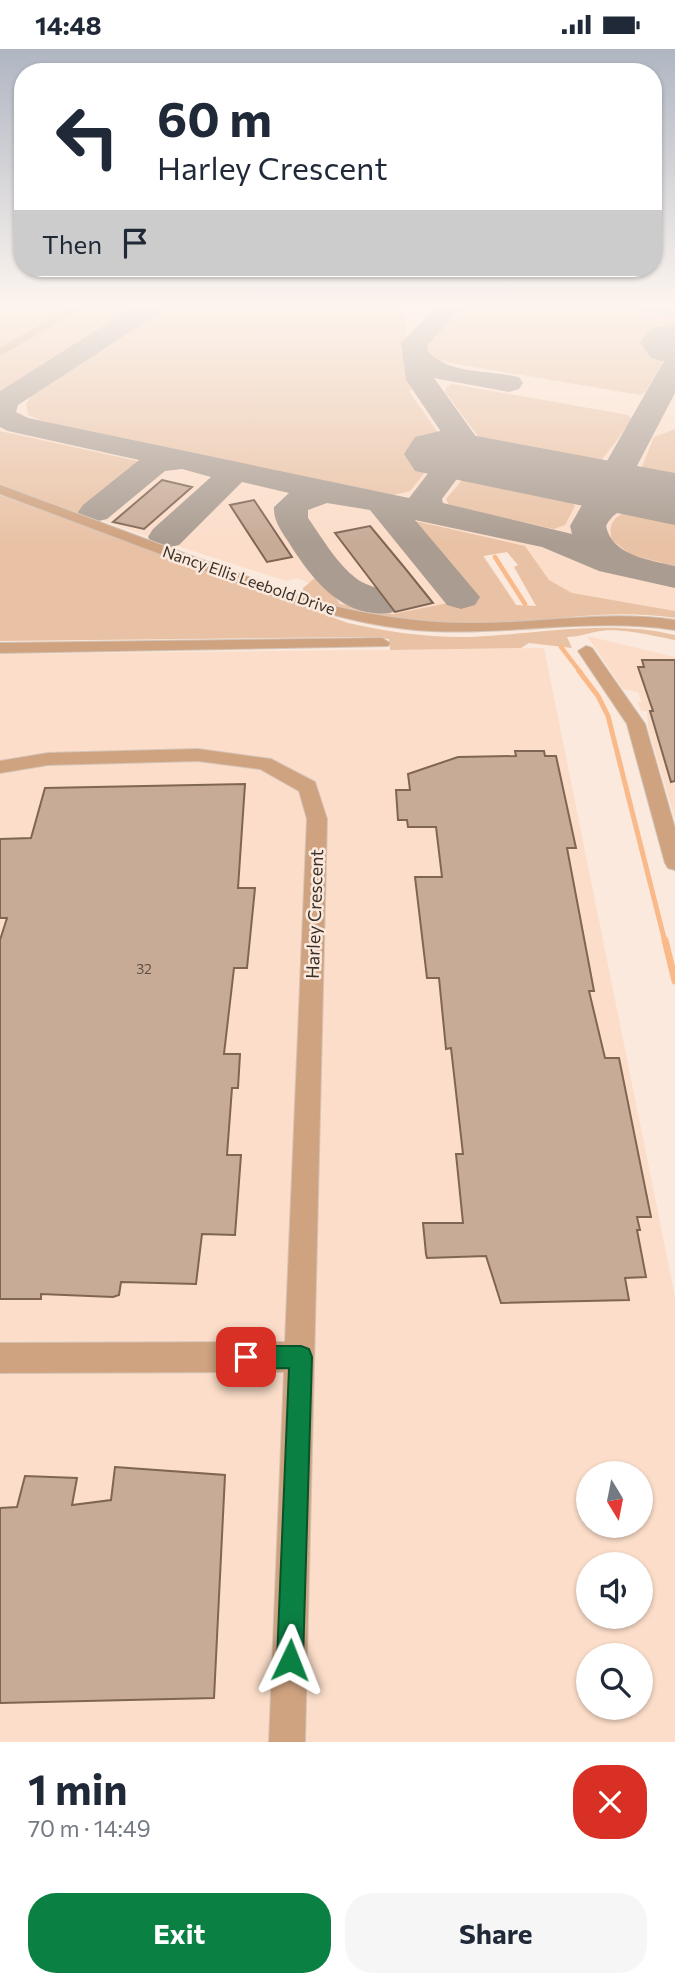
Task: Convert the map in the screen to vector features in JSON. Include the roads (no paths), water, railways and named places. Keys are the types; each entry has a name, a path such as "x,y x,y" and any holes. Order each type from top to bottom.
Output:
{"street":[{"name":"Nancy Ellis Leebold Drive","path":"0,489 308,604 358,617 421,627 455,629 611,619 675,625"},
{"path":"0,648 382,643"},
{"path":"586,651 636,724 675,863"},
{"name":"Harley Crescent","path":"0,767 48,759 198,755 264,763 308,787 317,819 287,1742"},
{"path":"0,1359 301,1357"}],"waterway":[{"path":"495,557 525,604"},
{"path":"561,647 581,673"},
{"path":"579,671 598,696 608,716 665,942"},
{"path":"665,940 675,981"}]}
